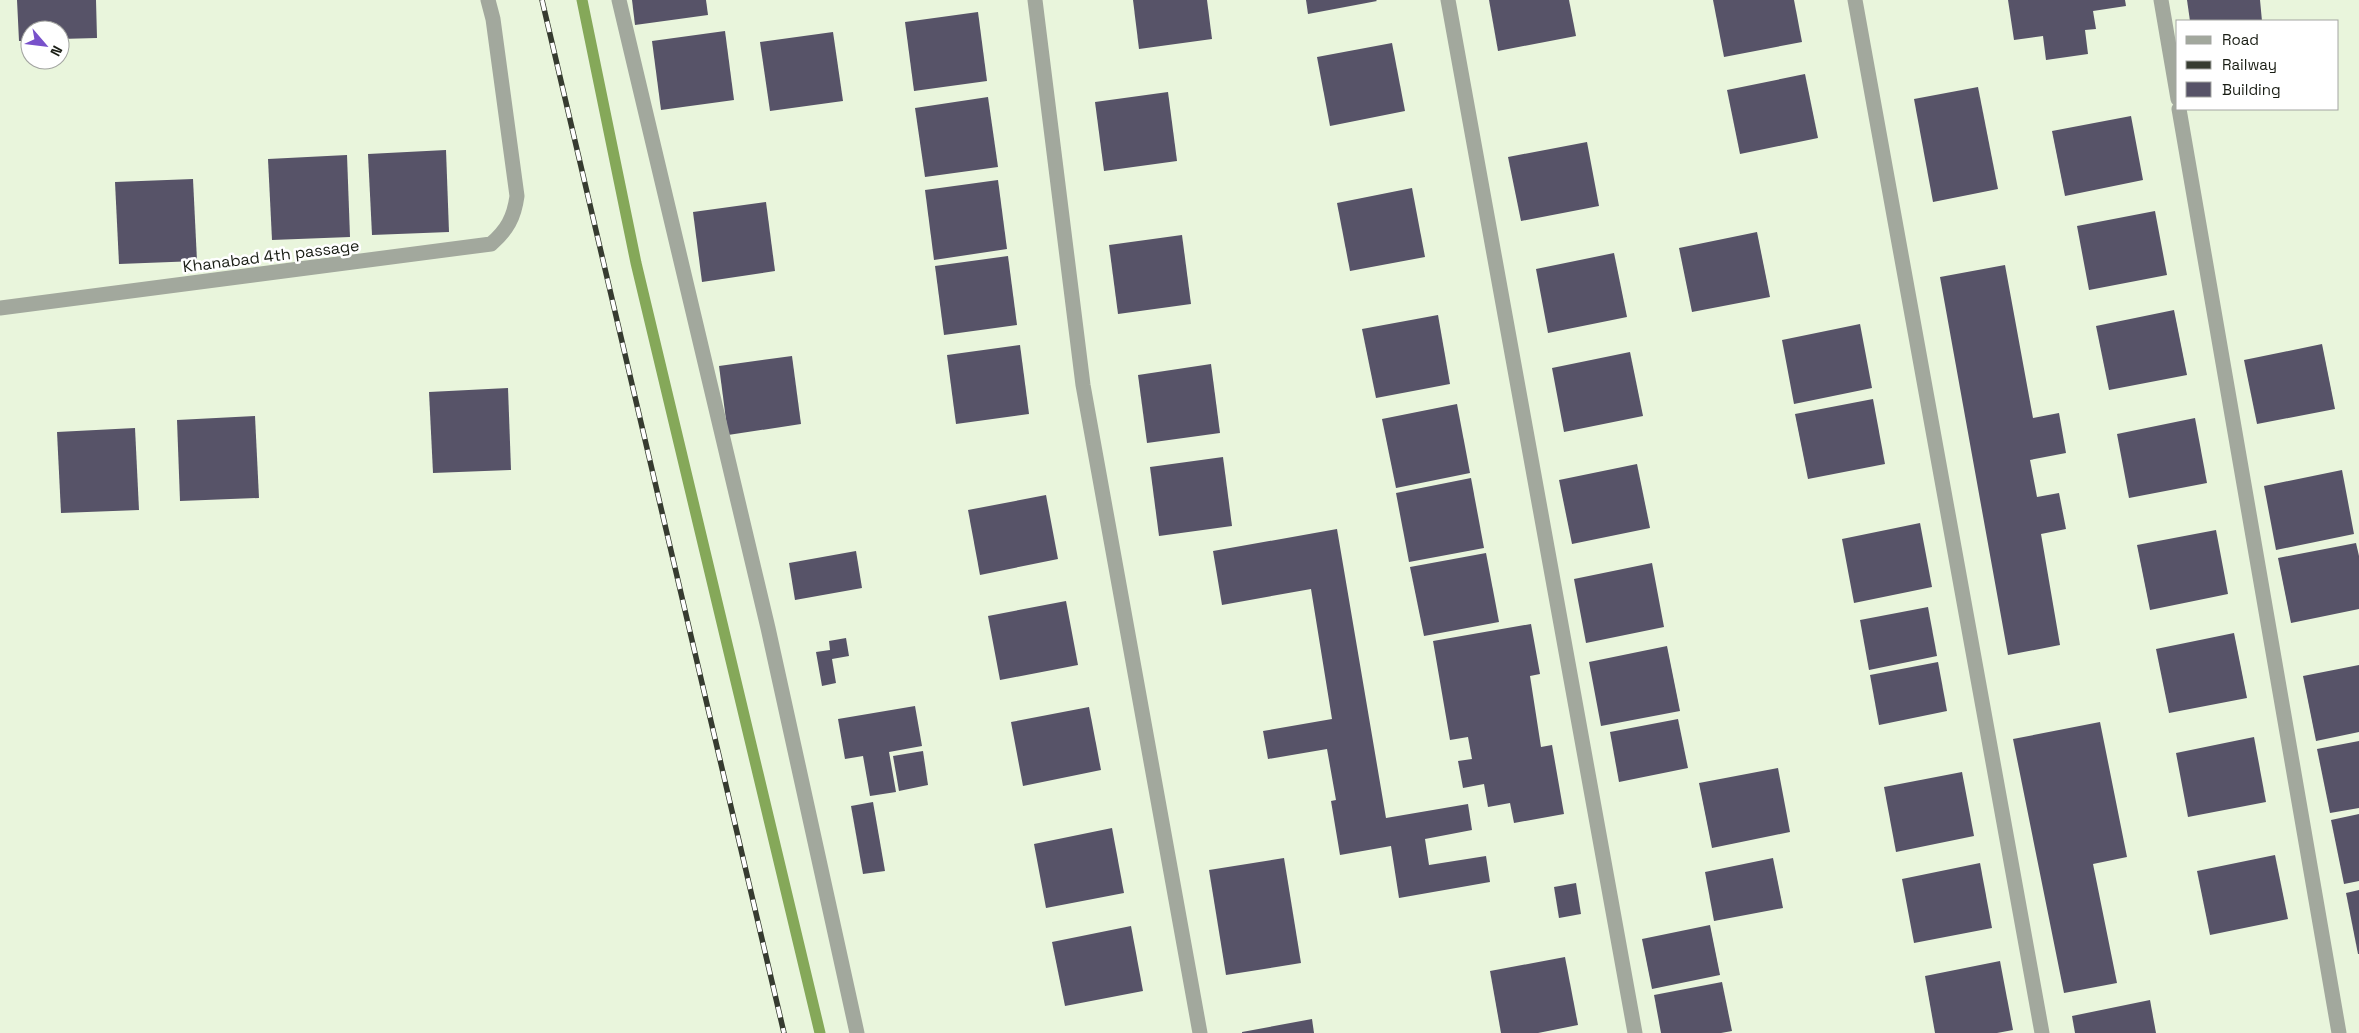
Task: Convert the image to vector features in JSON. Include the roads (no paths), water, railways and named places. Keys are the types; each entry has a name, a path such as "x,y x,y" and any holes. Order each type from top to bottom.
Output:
{"street":[{"name":"Khanabad 4th passage","path":"0,308 491,244 505,232 514,215 517,196 493,19 488,0"},
{"path":"619,0 768,628 857,1033"},
{"path":"1035,0 1083,385 1200,1033"},
{"path":"1448,0 1635,1033"},
{"path":"1855,0 2042,1033"},
{"path":"2161,0 2176,88"},
{"path":"2179,110 2339,1033"}],"waterway":[{"path":"582,0 636,263 820,1033"}],"railway":[{"path":"542,0 784,1033"}]}
